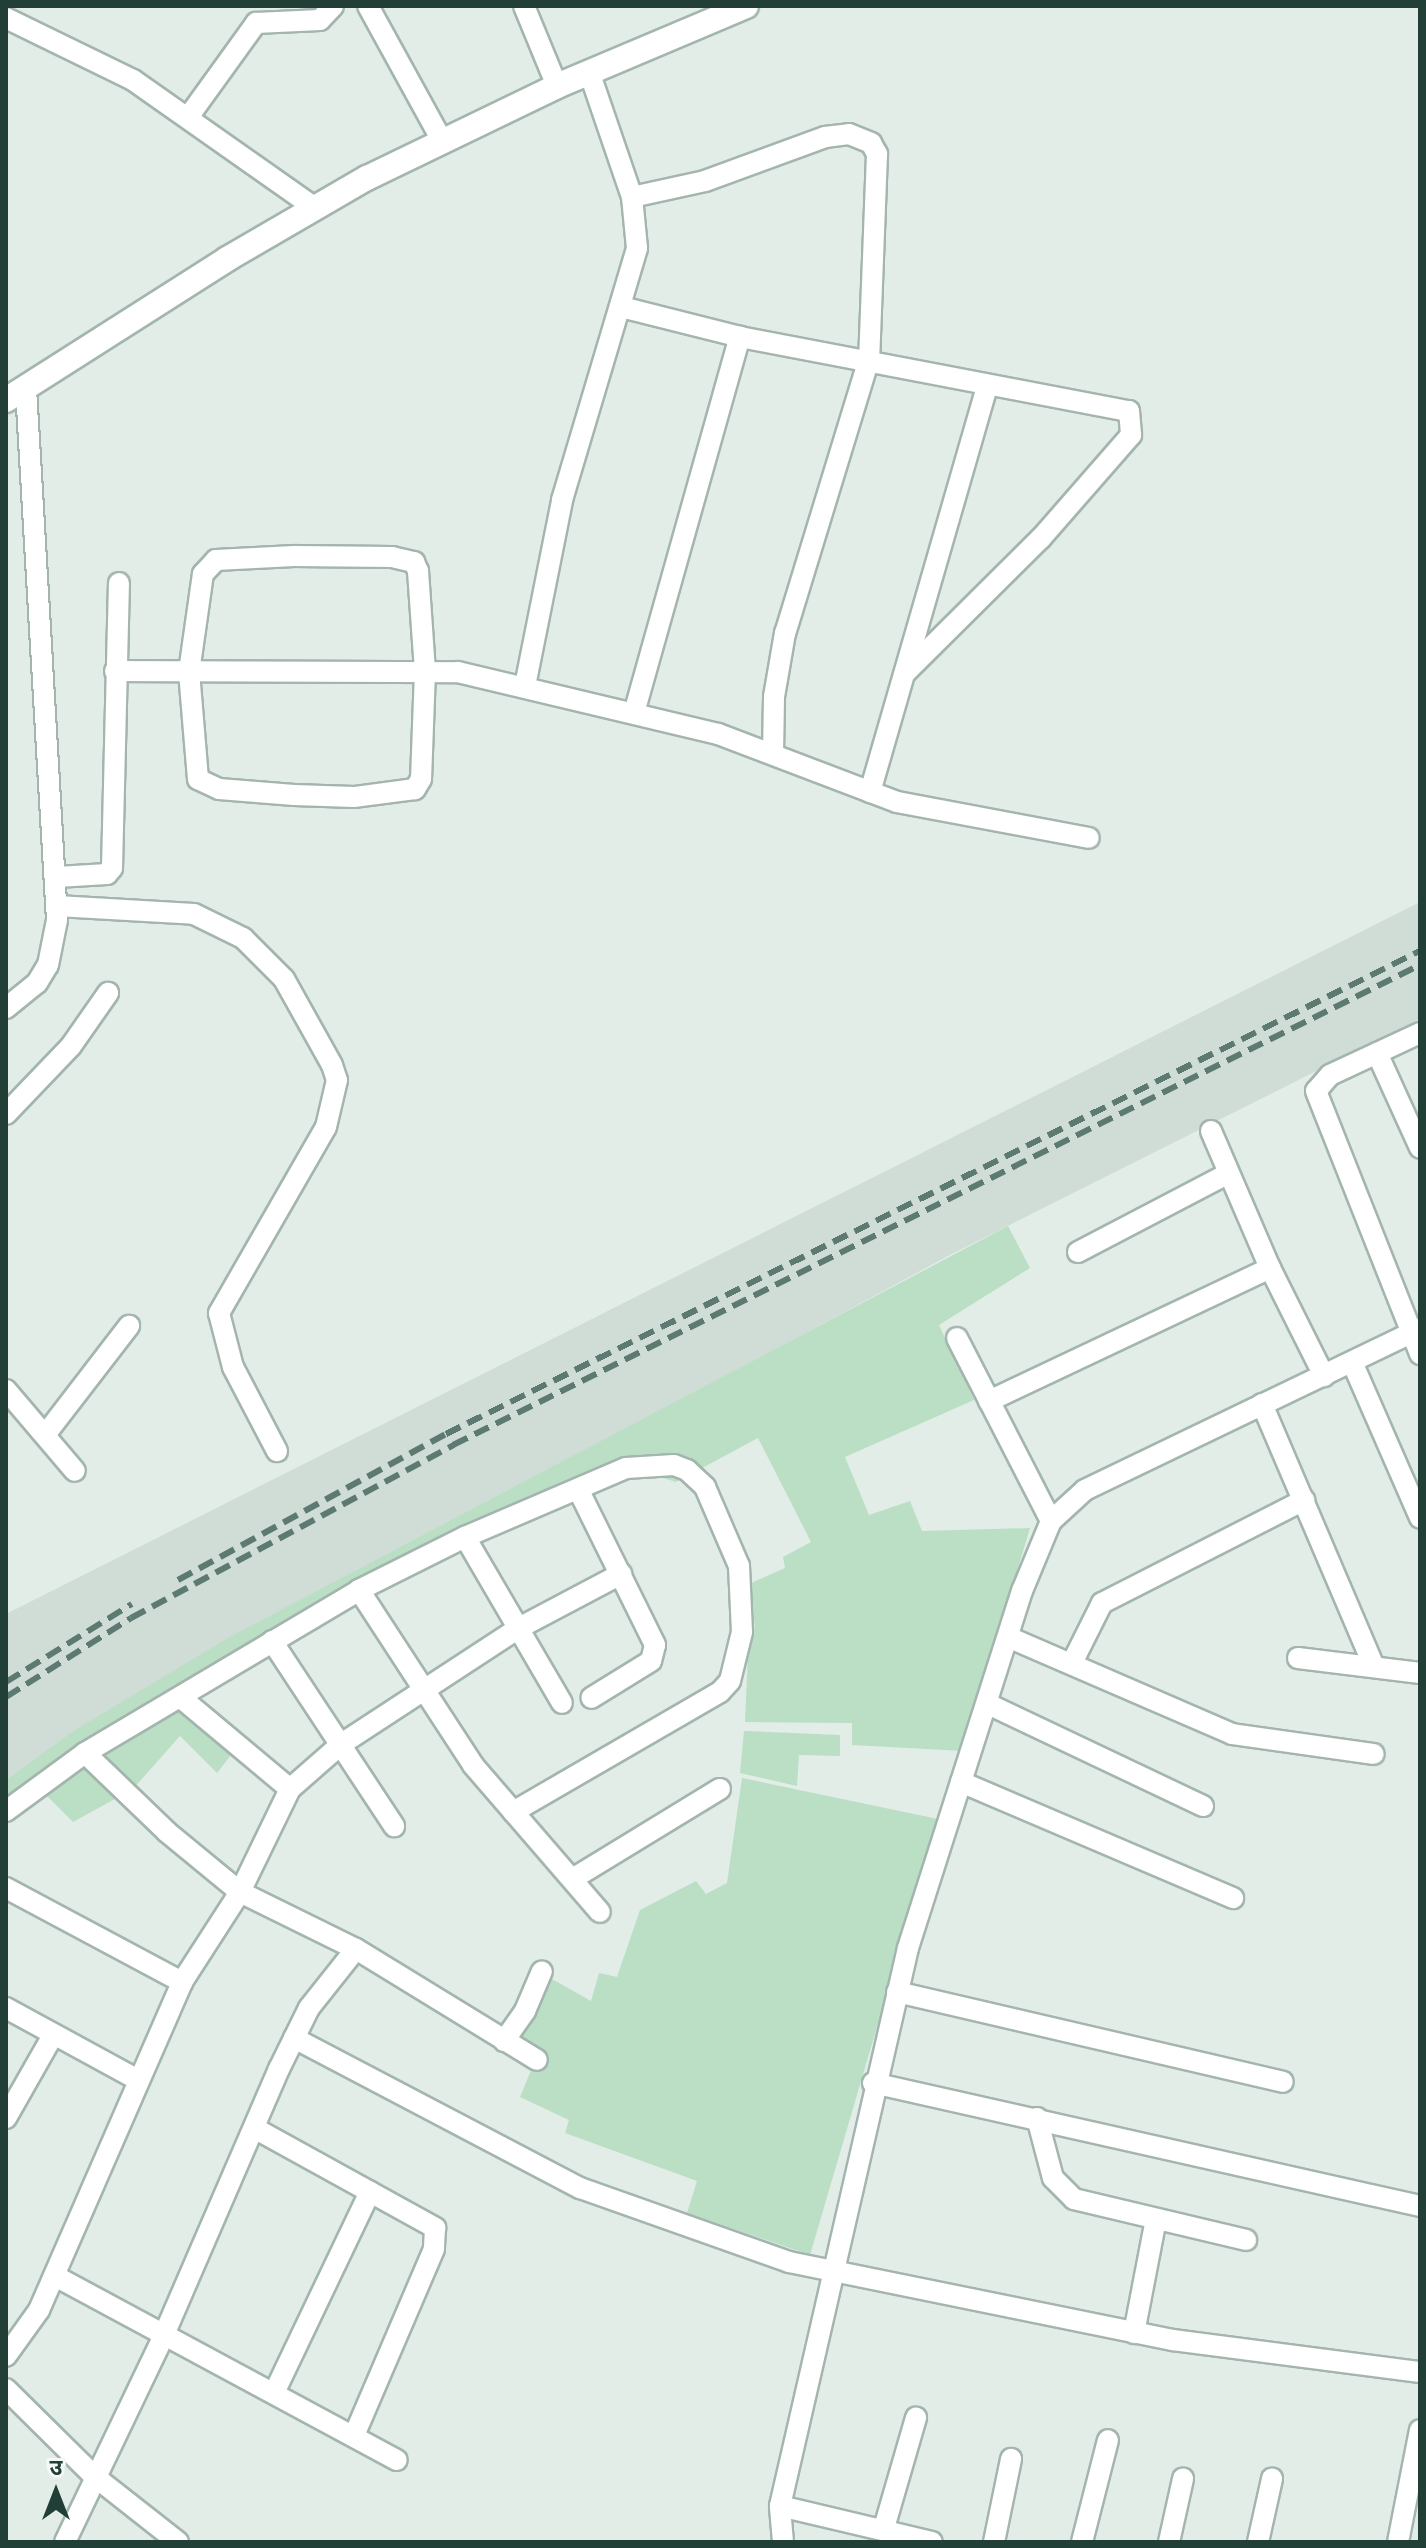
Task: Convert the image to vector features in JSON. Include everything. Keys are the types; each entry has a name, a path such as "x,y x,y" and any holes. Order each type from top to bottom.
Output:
{"street":[{"path":"189,116 256,23 320,20 333,6"},
{"path":"368,6 441,139"},
{"path":"524,6 557,86"},
{"path":"6,1008 37,983 48,965 57,906 16,395 315,208 441,139 746,6"},
{"path":"6,18 133,80 189,116 315,208"},
{"path":"525,686 562,500 637,248 632,197 590,74"},
{"path":"632,197 705,181 825,137 849,134 871,143 877,154 875,312 869,359 785,633 774,697 773,753"},
{"path":"621,307 740,337 869,359 987,386 1114,405 1129,411 1134,427 1041,538 906,672"},
{"path":"634,713 740,337"},
{"path":"870,792 987,386"},
{"path":"294,556 392,557 414,562 421,590 425,671 420,783 407,793 354,797 205,785 194,772 189,672 208,563 294,556"},
{"path":"57,877 107,874 112,868 119,583"},
{"path":"115,671 425,671 525,686 773,753 870,792 928,810 1089,838"},
{"path":"57,906 194,914 243,938 284,979 332,1065 337,1080 326,1127 219,1313 233,1367 277,1451"},
{"path":"6,1114 71,1046 108,993"},
{"path":"1420,1033 1319,1082 1316,1100 1416,1331 1420,1354"},
{"path":"1377,1053 1420,1148"},
{"path":"1211,1131 1270,1268 1324,1376"},
{"path":"1078,1252 1229,1173"},
{"path":"989,1401 1270,1268"},
{"path":"45,1435 129,1326"},
{"path":"783,2542 780,2506 836,2275 873,2083 897,1992 961,1782 1008,1637 1051,1521 1085,1490 1416,1331"},
{"path":"957,1338 1051,1521"},
{"path":"1352,1362 1420,1518"},
{"path":"6,1390 75,1471"},
{"path":"1262,1404 1374,1667"},
{"path":"6,1811 85,1753 359,1590 465,1537 578,1489 638,1466 674,1465 698,1478 739,1566 742,1632 736,1663 720,1692 513,1812"},
{"path":"578,1489 621,1574 655,1654 591,1698"},
{"path":"1072,1663 1102,1603 1304,1500"},
{"path":"465,1537 562,1703"},
{"path":"6,2356 39,2310 55,2276 182,1982 240,1892 290,1789 340,1745 424,1689 517,1629 621,1574"},
{"path":"359,1590 473,1765 574,1878 600,1912"},
{"path":"1008,1637 1232,1734 1374,1754"},
{"path":"272,1641 394,1826"},
{"path":"1298,1658 1420,1673"},
{"path":"180,1697 290,1789"},
{"path":"988,1704 1203,1806"},
{"path":"85,1753 167,1832 240,1892 356,1949 537,2060"},
{"path":"961,1782 1233,1898"},
{"path":"574,1878 720,1789"},
{"path":"6,1888 182,1982"},
{"path":"65,2542 163,2337 294,2038 309,2008 356,1949"},
{"path":"504,2041 525,2011 542,1971"},
{"path":"897,1992 1283,2082"},
{"path":"6,2008 52,2037 138,2080"},
{"path":"6,2118 52,2037"},
{"path":"294,2038 580,2188 836,2275 1134,2333 1420,2372"},
{"path":"873,2083 1420,2206"},
{"path":"1037,2118 1049,2167 1062,2191 1074,2199 1246,2240"},
{"path":"256,2129 430,2223 436,2241 354,2436"},
{"path":"274,2393 370,2192"},
{"path":"1134,2333 1156,2219"},
{"path":"55,2276 163,2337 397,2460"},
{"path":"6,2389 94,2476 178,2542"},
{"path":"884,2528 916,2418"},
{"path":"1398,2542 1420,2430"},
{"path":"1082,2542 1108,2440"},
{"path":"994,2542 1011,2459"},
{"path":"1169,2542 1183,2479"},
{"path":"1258,2542 1272,2479"},
{"path":"780,2506 884,2528 932,2542"}],"shaded area":[{"path":"1420,902 1420,1019 948,1256 546,1473 6,1783 6,1614"}],"green space":[{"path":"1008,1226 1030,1268 939,1325 974,1400 845,1457 869,1515 910,1501 922,1531 1030,1528 963,1751 852,1745 852,1723 745,1722 749,1629 755,1627 749,1584 785,1568 783,1557 811,1542 758,1438 676,1482 642,1471 617,1477 354,1597 197,1695 242,1741 217,1773 180,1736 133,1789 73,1822 42,1791 6,1823 6,1780 75,1730 228,1638"},
{"path":"744,1731 840,1735 840,1756 799,1755 797,1786 740,1773"},
{"path":"742,1778 938,1819 810,2255 687,2213 697,2181 565,2133 569,2120 520,2097 540,2049 517,2038 550,1978 591,2001 599,1973 617,1977 640,1910 696,1881 706,1894 727,1883"}],"railway":[{"path":"178,1580 446,1434 1420,951"},
{"path":"6,1697 131,1618 453,1445 1420,965"},
{"path":"6,1682 132,1604"}]}
